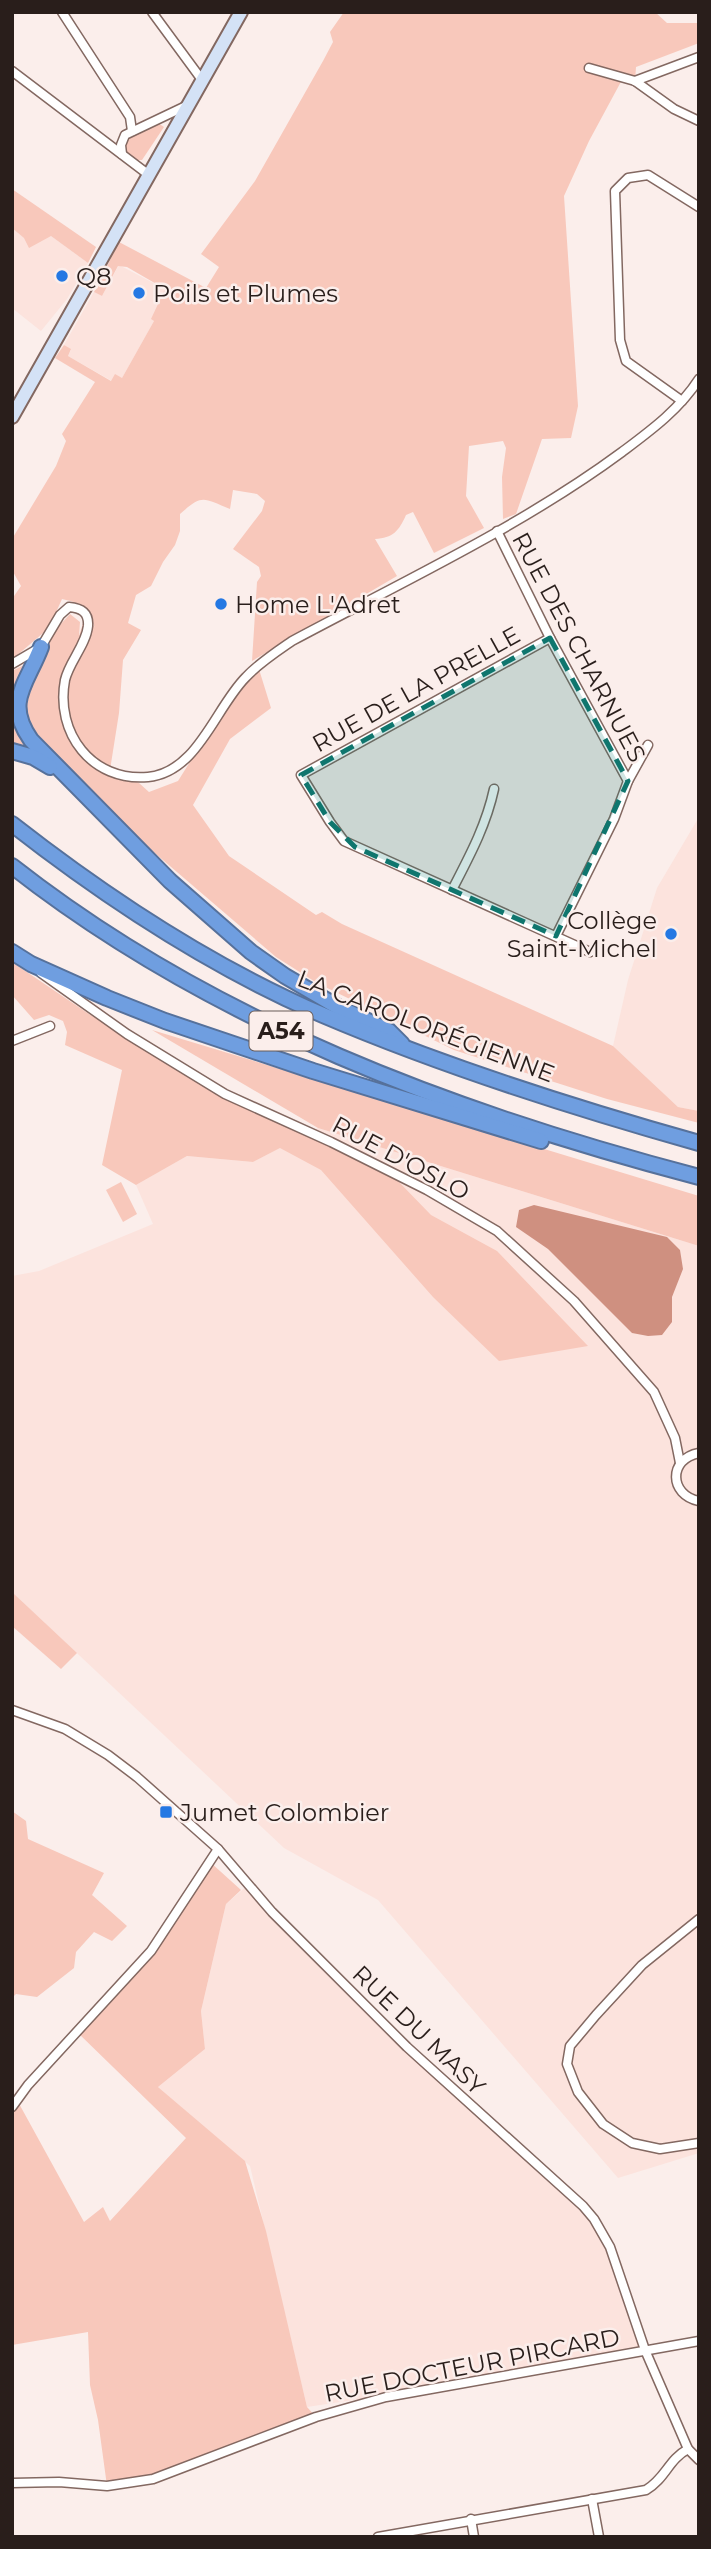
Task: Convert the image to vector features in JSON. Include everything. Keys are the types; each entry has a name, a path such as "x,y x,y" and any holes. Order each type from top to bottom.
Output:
{"highway":[{"path":"41,647 34,666 20,689 17,701 18,716 31,740 170,881 251,952 285,976 389,1031 405,1048"},
{"path":"12,751 33,757 66,778"},
{"name":"LA CAROLORÉGIENNE","path":"12,824 68,867 171,935 321,1014 491,1080 699,1143"},
{"name":"A54","path":"12,866 49,895 131,950 221,1002 313,1046 402,1083 578,1142 699,1177"},
{"path":"12,952 32,964 130,1008 252,1052 544,1142 578,1142"}],"main road":[{"path":"12,417 241,12"}],"street":[{"path":"62,12 130,117 132,131"},
{"path":"152,12 202,80"},
{"path":"635,81 699,57"},
{"path":"589,68 635,81 674,109 699,121"},
{"path":"12,71 149,175"},
{"path":"122,153 125,135 188,105"},
{"path":"682,401 626,361 620,340 615,191 628,178 648,175 699,207"},
{"path":"12,664 41,647 60,615 69,607 80,608 86,614 88,627 65,681 62,704 69,732 82,750 99,766 123,776 150,777 170,770 187,758 245,677 272,655 292,641 552,500 599,470 654,429 699,379"},
{"name":"RUE DES CHARNUES","path":"497,531 550,638 628,780"},
{"name":"RUE DE LA PRELLE","path":"452,890 344,841 301,775 550,638"},
{"path":"556,936 614,819 628,780 649,745"},
{"path":"495,789 480,836 452,890 590,952"},
{"name":"RUE D'OSLO","path":"32,964 49,981 127,1034 225,1094 331,1142 427,1190 496,1231 573,1301 654,1392 675,1438 680,1463 677,1471 678,1487 689,1499 699,1501"},
{"path":"12,1041 50,1026"},
{"path":"680,1463 686,1457 699,1453"},
{"name":"RUE DU MASY","path":"12,1710 65,1729 108,1755 137,1777 218,1849 272,1912 407,2047 532,2163 568,2191 589,2213 610,2248 645,2350 688,2449 699,2460"},
{"path":"12,2107 27,2085 151,1951 218,1849"},
{"path":"699,1919 642,1965 596,2015 570,2046 567,2064 578,2092 603,2124 632,2143 660,2149 699,2143"},
{"name":"RUE DOCTEUR PIRCARD","path":"12,2483 59,2482 107,2486 153,2479 316,2417 386,2397 699,2341"},
{"path":"378,2537 646,2490 659,2482 675,2456 688,2449"},
{"path":"592,2499 598,2537"},
{"path":"471,2519 474,2537"}],"highlighted area":[{"path":"550,638 628,781 556,936 355,847 330,822 301,775"}],"shaded area":[{"path":"344,12 655,12 667,23 699,23 699,43 636,67 635,81 623,78 589,141 564,196 578,406 571,438 542,439 516,514 503,519 502,477 506,448 503,441 469,446 466,496 484,528 434,553 413,512 406,515 395,533 375,539 397,576 252,661 257,582 261,576 259,567 233,549 262,511 265,501 257,494 233,490 230,509 208,500 194,503 180,514 180,531 175,545 151,586 136,595 128,623 141,630 123,660 119,713 110,770 139,783 149,792 178,781 225,706 258,666 271,708 230,739 193,805 229,856 316,915 322,912 342,924 613,1046 678,1107 699,1111 699,1123 607,1099 454,1050 317,983 276,957 66,777 18,716 47,639 70,614 80,622 79,636 86,614 95,628 84,608 62,599 49,628 15,657 12,655 12,599 21,586 12,570 12,539 56,466 66,441 62,434 95,382 55,358 64,345 71,349 68,356 111,381 115,374 122,378 154,321 151,319 165,289 127,267 118,266 102,296 94,292 119,242 206,288 219,267 201,254 255,181 333,42 330,32","holes":["73,664 67,697 68,720 77,740 99,766 78,752 61,718 65,681"]},
{"path":"158,123 164,127 142,160 130,160 124,147 129,132"},
{"path":"12,189 96,247 88,263 51,236 29,248 24,238 12,228"},
{"path":"12,228 24,238 51,236 88,263 67,299 41,331 12,308"},
{"path":"119,265 165,289 152,319 154,321 122,378 112,381 68,356 71,350 64,345 94,292 102,296"},
{"path":"30,662 20,680 31,747 12,744 12,671"},
{"name":"Collège Saint-Michel","path":"699,817 699,1111 678,1107 613,1046 628,980 657,888"},
{"path":"12,962 89,1014 242,1102 398,1181 431,1215 497,1251 588,1346 499,1361 433,1297 321,1170 280,1148 253,1162 187,1156 136,1185 102,1165 122,1070 65,1045 67,1032 63,1021 49,1015 34,1020 12,995"},
{"path":"152,1030 699,1196 699,1246 318,1128"},
{"path":"318,1128 699,1246 699,2153 618,2178 378,1900 284,1848 12,1592 12,1276 39,1271 153,1224 136,1185 187,1156 253,1162"},
{"path":"121,1182 137,1214 123,1222 106,1190"},
{"path":"534,1205 667,1237 680,1250 683,1269 672,1297 672,1322 662,1335 632,1333 548,1249 516,1227 519,1210"},
{"path":"12,1592 77,1653 61,1669 12,1626"},
{"path":"12,1811 26,1821 28,1839 104,1873 92,1895 127,1926 112,1941 94,1932 76,1952 74,1968 37,1997 16,1994 12,1998"},
{"path":"210,1862 241,1890 226,1904 201,2011 205,2049 158,2087 245,2161 266,2231 307,2407 316,2417 153,2479 107,2486 90,2385 88,2332 12,2345 12,2107 17,2100 84,2222 103,2207 110,2221 186,2138 77,2032 157,1942"},
{"path":"248,1885 321,1968 600,2229 645,2350 465,2383 307,2407 250,2166 158,2087 205,2049 201,2011 226,1904"}],"place":[{"name":"Q8","path":"62,276"},
{"name":"Poils et Plumes","path":"139,293"},
{"name":"Home L'Adret","path":"221,604"},
{"name":"Collège Saint-Michel","path":"671,934"},
{"name":"Jumet Colombier","path":"166,1812"}]}
